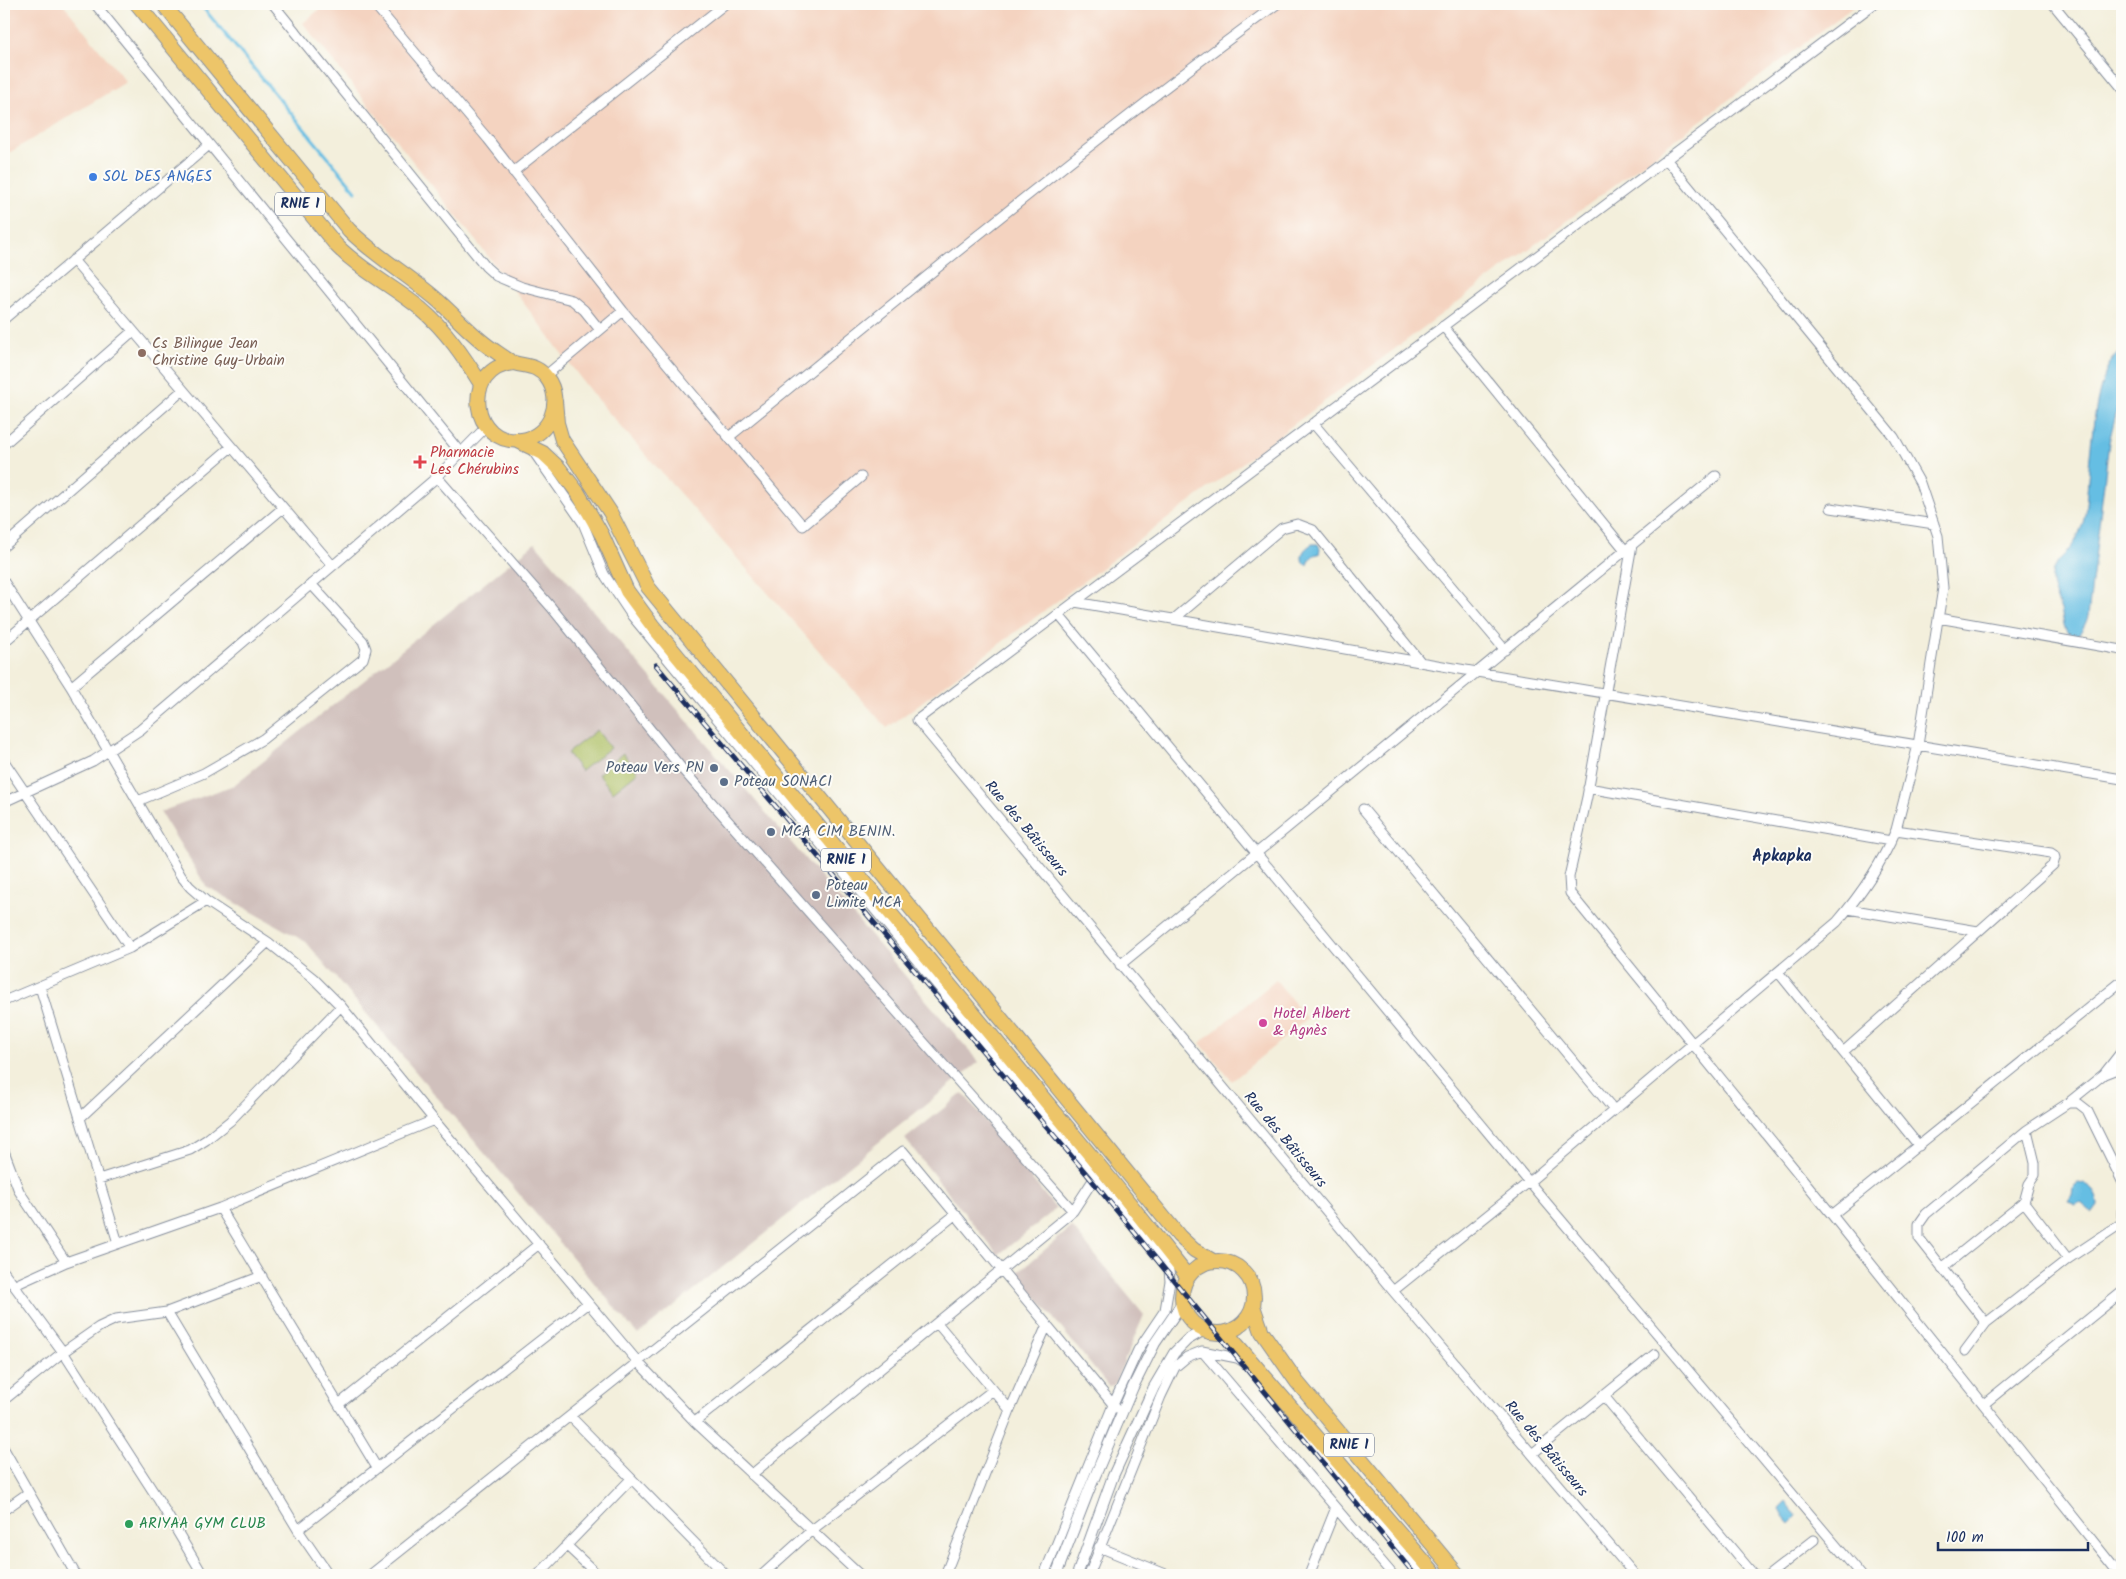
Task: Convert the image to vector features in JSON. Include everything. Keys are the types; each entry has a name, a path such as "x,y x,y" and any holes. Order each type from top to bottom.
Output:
{"highway":[{"name":"RNIE 1","path":"137,4 337,246 355,264 399,293 442,329 460,350 481,384"},
{"name":"RNIE 1","path":"163,4 349,230 367,248 412,279 490,348 514,362 531,366 545,376 552,388 557,423 562,440 610,512 648,587 1179,1236 1194,1250 1213,1261 1229,1262 1248,1276 1254,1290 1253,1306 1262,1332 1297,1382 1458,1575"},
{"path":"487,426 478,406 481,384 495,369 514,362"},
{"path":"516,440 531,437 543,429 552,416 555,401"},
{"name":"RNIE 1","path":"487,426 500,436 516,440 543,453 559,468 578,493 602,535 627,592 652,626 1111,1180 1188,1277"},
{"path":"1213,1261 1199,1266 1188,1277 1182,1291 1183,1302 1192,1321 1204,1330 1217,1333 1226,1332 1246,1320 1253,1306"},
{"name":"RNIE 1","path":"1226,1332 1436,1575"}],"street":[{"path":"95,4 460,452"},
{"path":"273,4 486,268 496,276 522,287 572,300 584,310 600,330"},
{"path":"374,4 513,172 623,311 803,526 861,477"},
{"path":"513,172 725,4"},
{"path":"729,437 1103,136 1278,4"},
{"path":"1861,1575 1529,1182 1058,614 1874,4"},
{"path":"2053,4 2122,88"},
{"path":"4,319 209,145"},
{"path":"1393,1291 1529,1182 1832,927 1872,879 1891,841 1896,830 1918,745 1943,588 1942,559 1938,536 1920,482 1894,437 1666,159"},
{"path":"73,260 332,565"},
{"path":"545,376 623,311"},
{"path":"1443,326 1629,548 1606,692 1569,877 1570,893 1832,1215 2120,1575"},
{"path":"4,444 133,331"},
{"path":"4,546 183,390"},
{"path":"1313,423 1505,650"},
{"path":"4,802 109,751 140,730 437,476 487,426"},
{"path":"4,642 232,446"},
{"path":"530,446 583,523 604,574 632,616 1095,1177 1169,1270 1170,1281 1165,1310 1138,1350 1113,1405 1044,1575"},
{"path":"437,476 551,607 683,770 1072,1212"},
{"path":"1120,965 1716,476"},
{"path":"71,687 283,508"},
{"path":"1831,508 1934,524"},
{"path":"1174,619 1282,528 1298,524 1313,530 1420,661"},
{"path":"4,582 71,687 181,876 190,887 206,901 268,942 313,978 341,1006 434,1120 638,1362 695,1422 860,1575"},
{"path":"138,800 204,773 263,739 363,658 366,649 363,641 311,584"},
{"path":"1075,602 1477,672 1606,692 2122,780"},
{"name":"Rue des Bâtisseurs","path":"1058,614 917,720 1393,1291 1635,1575"},
{"path":"1938,618 2122,650"},
{"path":"4,761 130,948"},
{"path":"1588,788 1891,841"},
{"path":"1363,809 1614,1110"},
{"path":"1842,1052 2053,865 2055,858 2054,855 2036,850 1896,830"},
{"path":"4,1001 130,948 206,901"},
{"path":"1848,909 1978,931"},
{"path":"80,1118 268,942"},
{"path":"1778,972 1919,1146"},
{"path":"1832,1215 2122,981"},
{"path":"40,987 118,1244"},
{"path":"99,1180 190,1150 206,1140 230,1121 341,1006"},
{"path":"1986,1323 1919,1238 1919,1224 1926,1214 2026,1130 2068,1103 2104,1074 2122,1051"},
{"path":"2104,1074 2122,1067"},
{"path":"2068,1103 2078,1103 2087,1110 2122,1181"},
{"path":"15,1285 66,1262 220,1208 434,1120"},
{"path":"1942,1268 2024,1202 2029,1184 2035,1174 2034,1153 2026,1130"},
{"path":"4,1151 19,1191 66,1262"},
{"path":"370,1575 903,1151 1113,1405 1122,1412"},
{"path":"751,1475 1072,1212 1095,1177"},
{"path":"2024,1202 2068,1259"},
{"path":"220,1208 377,1468"},
{"path":"2122,1211 2122,1216"},
{"path":"695,1422 956,1214"},
{"path":"1965,1351 1986,1323 2068,1259 2122,1223"},
{"path":"338,1404 539,1244"},
{"path":"4,1272 63,1352 158,1499 203,1575"},
{"path":"4,1400 63,1352 99,1327 116,1319 167,1312 262,1276"},
{"path":"1984,1404 2122,1292"},
{"path":"298,1530 588,1302"},
{"path":"1056,1575 1122,1412 1155,1343 1183,1302"},
{"path":"167,1312 298,1530 329,1575"},
{"path":"937,1322 1010,1410"},
{"path":"945,1575 1010,1410 1047,1325"},
{"path":"1077,1575 1113,1476 1154,1387 1174,1353 1187,1340 1204,1330"},
{"path":"1202,1351 1392,1575"},
{"path":"1089,1575 1161,1396 1175,1367 1187,1357 1202,1351 1237,1358 1246,1362 1255,1371 1421,1575"},
{"path":"1532,1454 1655,1354"},
{"path":"762,1575 812,1530 993,1390"},
{"path":"1604,1395 1754,1575"},
{"path":"570,1416 726,1575"},
{"path":"4,1450 76,1575"},
{"path":"538,1575 631,1479"},
{"path":"4,1510 28,1493"},
{"path":"1310,1575 1335,1510"},
{"path":"1770,1575 1814,1540"},
{"path":"566,1545 598,1575"},
{"path":"1099,1547 1168,1575"}],"shaded area":[{"path":"4,4 63,4 126,82 4,156"},
{"path":"326,4 1857,4 887,728 594,396 491,260 303,23"},
{"path":"535,543 979,1062 638,1335 306,942 206,886 160,812 234,785"},
{"path":"1276,980 1307,1019 1232,1081 1200,1043"},
{"path":"963,1093 1056,1209 998,1255 905,1139"},
{"path":"1072,1227 1144,1315 1114,1385 1108,1386 1017,1273"}],"green space":[{"path":"597,730 610,748 581,771 567,753"},
{"path":"623,753 638,772 613,792 598,774"}],"water":[{"path":"2119,351 2122,352 2122,389 2109,442 2088,616 2080,632 2074,637 2070,636 2065,627 2052,586 2053,572 2056,564 2079,535 2082,527 2097,404 2109,364"},
{"path":"1312,544 1318,544 1320,548 1319,554 1313,556 1308,565 1303,563 1302,554"},
{"path":"2078,1183 2087,1185 2095,1193 2098,1206 2093,1213 2081,1203 2075,1206 2068,1201 2072,1195 2073,1187"},
{"path":"1785,1502 1797,1516 1790,1523 1778,1509"}],"waterway":[{"path":"200,4 356,191"}],"railway":[{"path":"656,665 1085,1172 1415,1575"}],"place":[{"name":"SOL DES ANGES","path":"93,177"},
{"name":"Cs Bilingue Jean Christine Guy-Urbain","path":"142,353"},
{"name":"Pharmacie Les Chérubins","path":"420,462"},
{"name":"Poteau Vers PN","path":"714,768"},
{"name":"Poteau SONACI","path":"724,782"},
{"name":"MCA CIM BENIN.","path":"771,832"},
{"name":"Poteau Limite MCA","path":"816,895"},
{"name":"Hotel Albert & Agnès","path":"1263,1023"},
{"name":"ARIYAA GYM CLUB","path":"129,1524"}],"district":[{"name":"Apkapka","path":"1782,856"}]}
